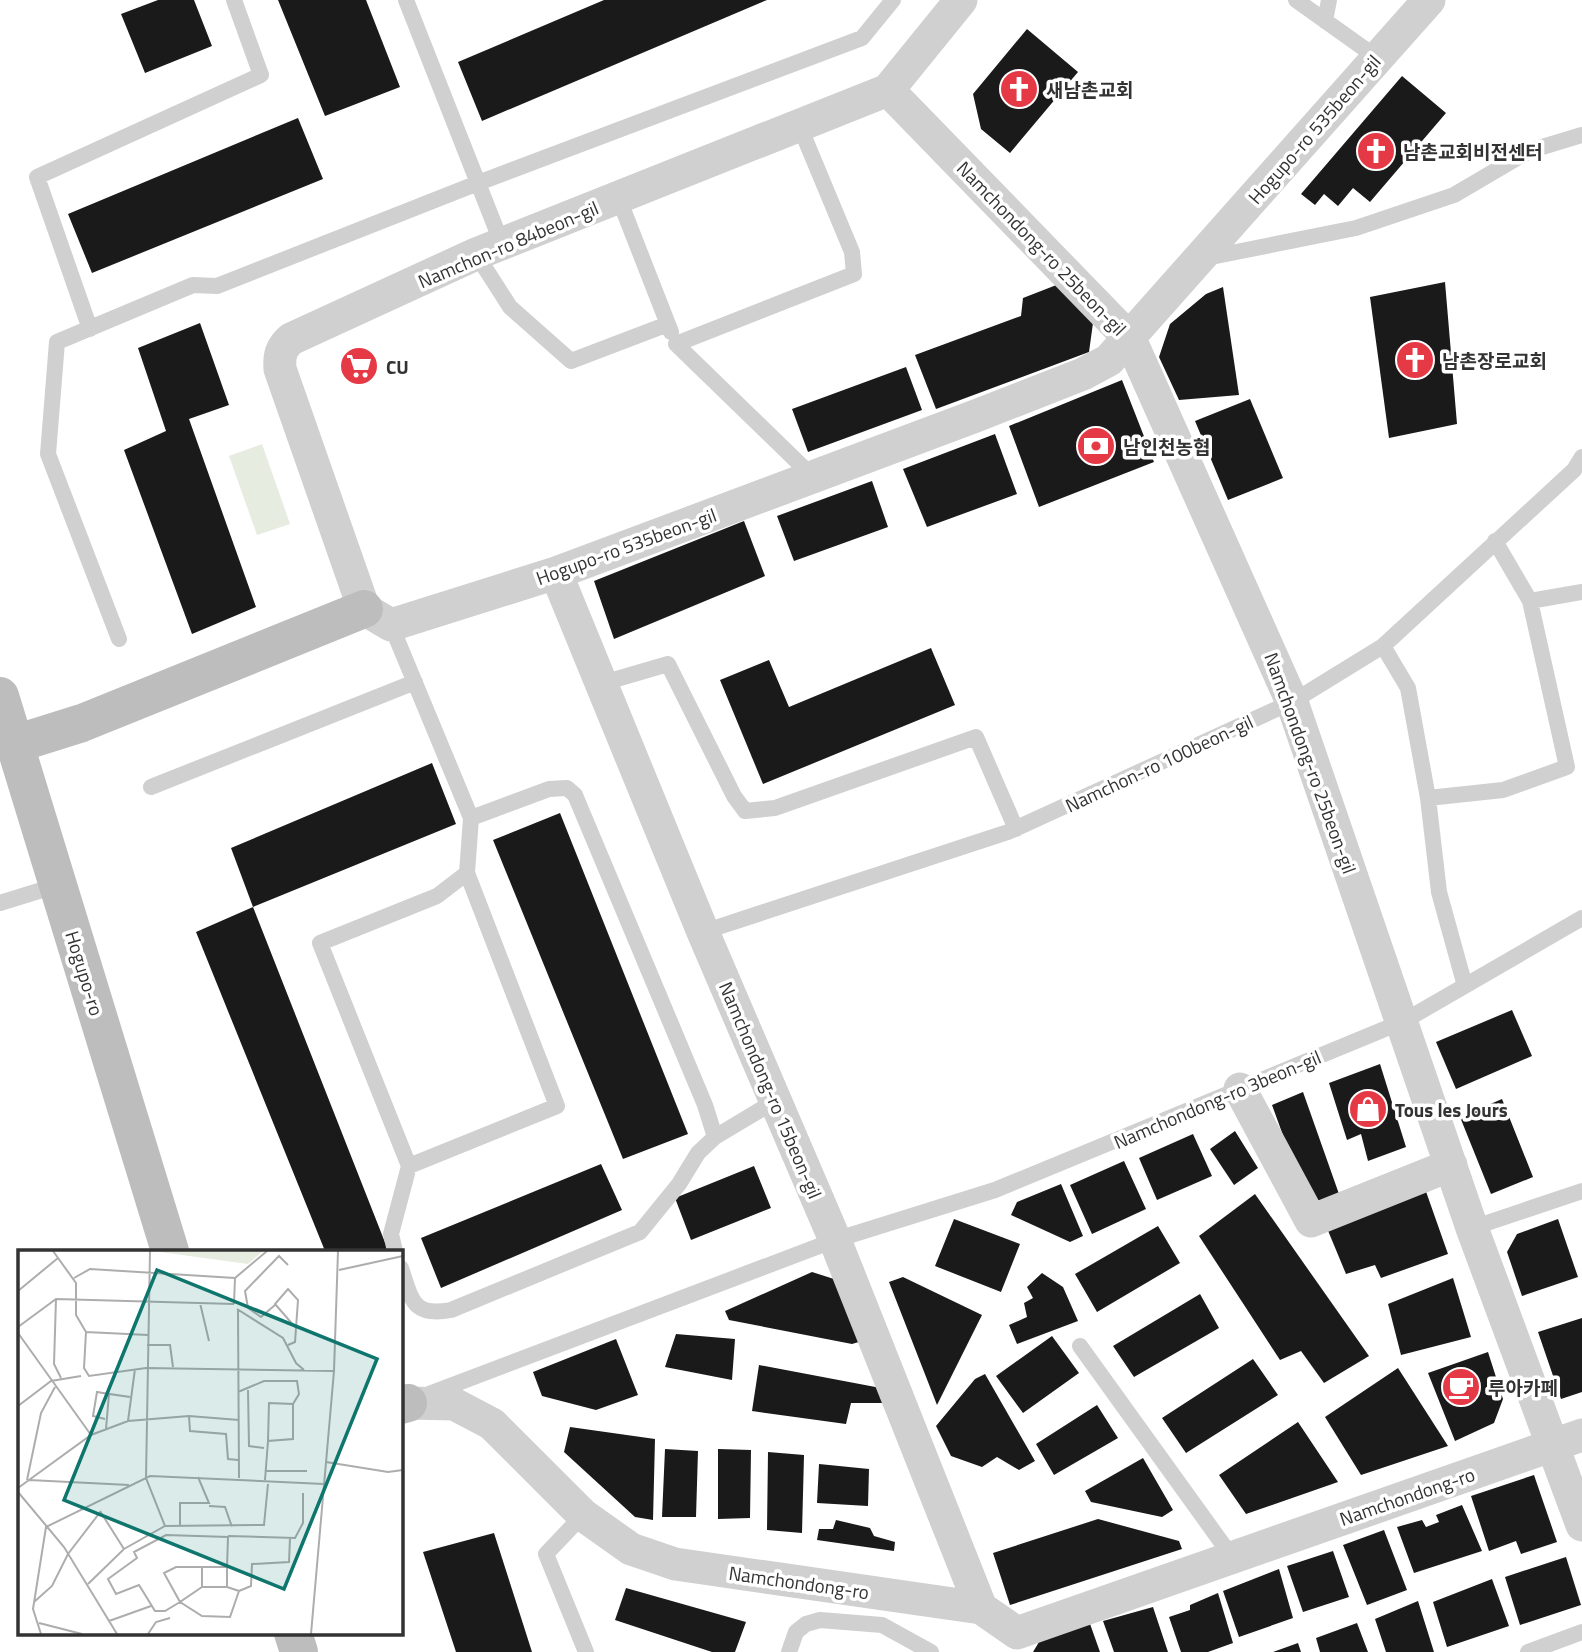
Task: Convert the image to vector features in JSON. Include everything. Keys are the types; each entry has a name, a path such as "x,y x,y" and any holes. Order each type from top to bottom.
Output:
{"main road":[{"name":"Hogupo-ro 535beon-gil","path":"15,744 82,723 377,617"},
{"name":"Hogupo-ro","path":"0,696 170,1250"},
{"path":"293,1634 299,1652"}],"street":[{"name":"Namchon-ro 84beon-gil","path":"377,617 288,395 279,356 291,340 489,249 888,90 961,0"},
{"name":"Hogupo-ro 535beon-gil","path":"377,617 556,573 1083,374 1108,360 1130,339 1429,0"},
{"name":"Namchondong-ro 25beon-gil","path":"888,90 1130,339 1292,702 1404,1021 1472,1228 1567,1440 1582,1525"},
{"name":"Namchondong-ro 15beon-gil","path":"556,573 703,932 835,1240 981,1608"},
{"path":"1240,1089 1311,1221 1451,1165"},
{"name":"Namchondong-ro","path":"404,1404 454,1404 492,1424 583,1515 631,1549 675,1564 981,1608 1020,1642 1232,1557 1567,1440"}],"lane":[{"path":"90,329 37,177 261,75 234,0"},
{"path":"406,0 478,183 489,249 510,307 571,361 668,324"},
{"path":"119,639 48,454 57,342 193,285 216,286 478,183 862,38 893,0"},
{"path":"1296,0 1376,57"},
{"path":"1325,21 1329,0"},
{"path":"676,344 854,274 852,252 800,127"},
{"path":"1200,259 1356,228 1454,195 1529,151 1582,135"},
{"path":"619,199 676,344 812,476"},
{"name":"Namchon-ro 100beon-gil","path":"703,932 1016,829 1292,702 1383,646 1579,467"},
{"path":"1428,798 1503,790 1574,765 1531,601 1496,541"},
{"path":"1531,601 1582,593"},
{"path":"377,617 415,682 471,818 467,873 557,1106 408,1166"},
{"path":"1383,646 1408,688 1428,798 1439,892 1465,986"},
{"path":"603,683 668,664 734,796 746,811 775,808 976,737 1016,829"},
{"path":"151,787 415,682"},
{"path":"471,818 549,789 567,788 575,795 705,1105 715,1138"},
{"path":"395,1250 391,1234 408,1166 320,943 437,896 467,873"},
{"path":"0,903 58,885"},
{"name":"Namchondong-ro 3beon-gil","path":"404,1404 835,1240 995,1190 1240,1089 1404,1021 1582,918"},
{"path":"402,1271 415,1304 424,1312 451,1310 640,1232 679,1184 698,1153 715,1138 775,1101"},
{"path":"1472,1228 1582,1191"},
{"path":"1080,1346 1232,1557"},
{"path":"583,1515 546,1555 589,1650"},
{"path":"789,1652 796,1633 806,1623 820,1620 882,1625 931,1652"},
{"path":"1528,1652 1582,1632"}],"shaded area":[{"path":"262,444 290,524 257,535 229,456"}],"building":[{"path":"158,0 194,0 212,46 145,73 121,14"},
{"path":"278,0 366,0 400,87 325,116"},
{"path":"604,0 767,0 482,121 458,62"},
{"path":"1027,29 1078,72 1010,153 981,129 973,94"},
{"name":"남촌교회비전센터","path":"1402,76 1446,113 1370,202 1353,188 1338,206 1324,194 1315,205 1301,194"},
{"path":"298,118 323,179 92,273 68,214"},
{"name":"남촌장로교회","path":"1445,282 1457,424 1389,438 1370,297"},
{"path":"1059,284 1093,323 1089,352 936,409 915,355 1021,316 1023,298"},
{"path":"1223,287 1239,395 1179,400 1159,357 1170,324 1206,294"},
{"path":"200,323 229,405 189,419 256,607 192,634 124,450 166,431 138,348"},
{"path":"906,367 922,410 808,452 792,409"},
{"path":"1122,380 1154,462 1039,507 1009,426"},
{"path":"1250,399 1283,478 1228,500 1195,421"},
{"path":"995,434 1017,494 927,527 903,469"},
{"path":"872,481 888,527 794,561 777,516"},
{"path":"744,521 765,576 614,639 594,581"},
{"path":"931,648 955,705 763,784 720,680 769,660 789,707"},
{"path":"432,763 456,824 253,907 231,848"},
{"path":"560,813 688,1134 623,1159 493,840"},
{"path":"253,907 388,1250 325,1250 196,932"},
{"path":"1512,1010 1532,1056 1456,1089 1436,1042"},
{"path":"1380,1064 1406,1147 1368,1161 1361,1134 1347,1140 1329,1083"},
{"path":"1303,1092 1339,1194 1309,1207 1272,1105"},
{"path":"1502,1099 1533,1177 1491,1194 1460,1117"},
{"path":"1235,1131 1258,1168 1234,1185 1210,1149"},
{"path":"1193,1134 1212,1176 1157,1200 1139,1158"},
{"path":"1124,1161 1146,1209 1092,1234 1070,1185"},
{"path":"601,1164 622,1210 441,1288 421,1238"},
{"path":"754,1166 771,1208 691,1240 675,1198"},
{"path":"1423,1183 1448,1254 1381,1278 1375,1265 1346,1274 1324,1221"},
{"path":"1061,1184 1083,1236 1070,1242 1011,1215 1017,1202"},
{"path":"1255,1194 1369,1356 1324,1383 1301,1351 1280,1360 1199,1236"},
{"path":"954,1219 1020,1244 1001,1292 935,1266"},
{"path":"1558,1219 1578,1277 1522,1296 1507,1252 1517,1234"},
{"path":"1158,1226 1180,1263 1097,1312 1075,1274"},
{"path":"812,1272 834,1279 862,1341 852,1344 729,1320 725,1311"},
{"path":"1042,1273 1063,1287 1078,1321 1017,1344 1009,1325 1027,1317 1024,1303 1033,1298 1027,1287"},
{"path":"903,1277 982,1315 937,1405 889,1282"},
{"path":"1453,1278 1471,1337 1401,1355 1388,1304"},
{"path":"1200,1294 1219,1328 1134,1377 1113,1346"},
{"path":"1582,1318 1582,1392 1561,1399 1538,1332"},
{"path":"676,1334 735,1339 732,1380 665,1367"},
{"path":"1052,1336 1079,1373 1023,1413 996,1376"},
{"path":"616,1339 638,1395 596,1410 542,1396 533,1372"},
{"path":"1488,1352 1503,1399 1494,1423 1455,1441 1428,1373"},
{"path":"1253,1359 1278,1395 1186,1453 1162,1418"},
{"path":"759,1365 886,1389 884,1403 851,1403 846,1424 752,1411"},
{"path":"1398,1368 1448,1446 1361,1475 1325,1417"},
{"path":"985,1374 1035,1461 1019,1470 997,1457 982,1467 951,1456 936,1426 975,1379"},
{"path":"1097,1405 1118,1438 1054,1475 1036,1444"},
{"path":"1298,1422 1338,1482 1246,1514 1219,1475"},
{"path":"570,1427 655,1439 653,1520 635,1517 564,1452"},
{"path":"665,1449 698,1451 696,1517 662,1517"},
{"path":"718,1449 751,1450 750,1518 718,1519"},
{"path":"768,1452 804,1455 802,1533 767,1530"},
{"path":"1143,1458 1173,1510 1162,1517 1091,1502 1085,1491"},
{"path":"819,1464 869,1469 868,1506 817,1503"},
{"path":"1534,1475 1557,1542 1521,1554 1516,1541 1489,1551 1471,1496"},
{"path":"1462,1505 1482,1551 1414,1573 1397,1527 1422,1520 1426,1527 1439,1522 1436,1515"},
{"path":"1098,1519 1179,1541 1182,1549 1010,1605 993,1553"},
{"path":"836,1520 870,1528 874,1536 895,1542 894,1551 817,1540 819,1529 833,1529"},
{"path":"1384,1530 1407,1590 1367,1605 1343,1545"},
{"path":"494,1533 532,1652 456,1652 423,1552"},
{"path":"1333,1551 1349,1597 1303,1612 1287,1566"},
{"path":"1566,1557 1581,1605 1520,1625 1505,1577"},
{"path":"1279,1569 1293,1618 1239,1637 1223,1591"},
{"path":"1492,1579 1509,1626 1447,1647 1433,1602"},
{"path":"626,1588 746,1622 735,1652 712,1652 615,1620"},
{"path":"1218,1593 1233,1643 1208,1652 1181,1652 1169,1617 1190,1610 1190,1605"},
{"path":"1418,1601 1434,1652 1386,1652 1375,1619"},
{"path":"1153,1607 1168,1652 1114,1652 1103,1621"},
{"path":"1089,1621 1100,1652 1033,1652 1042,1637"},
{"path":"1357,1623 1368,1652 1320,1652 1316,1638"},
{"path":"1298,1643 1301,1652 1273,1652"}],"place":[{"name":"새남촌교회","path":"1019,89"},
{"name":"남촌교회비전센터","path":"1376,151"},
{"name":"남촌장로교회","path":"1415,360"},
{"name":"CU","path":"359,366"},
{"name":"남인천농협","path":"1096,446"},
{"name":"Tous les Jours","path":"1368,1109"},
{"name":"루아카페","path":"1461,1387"}]}
